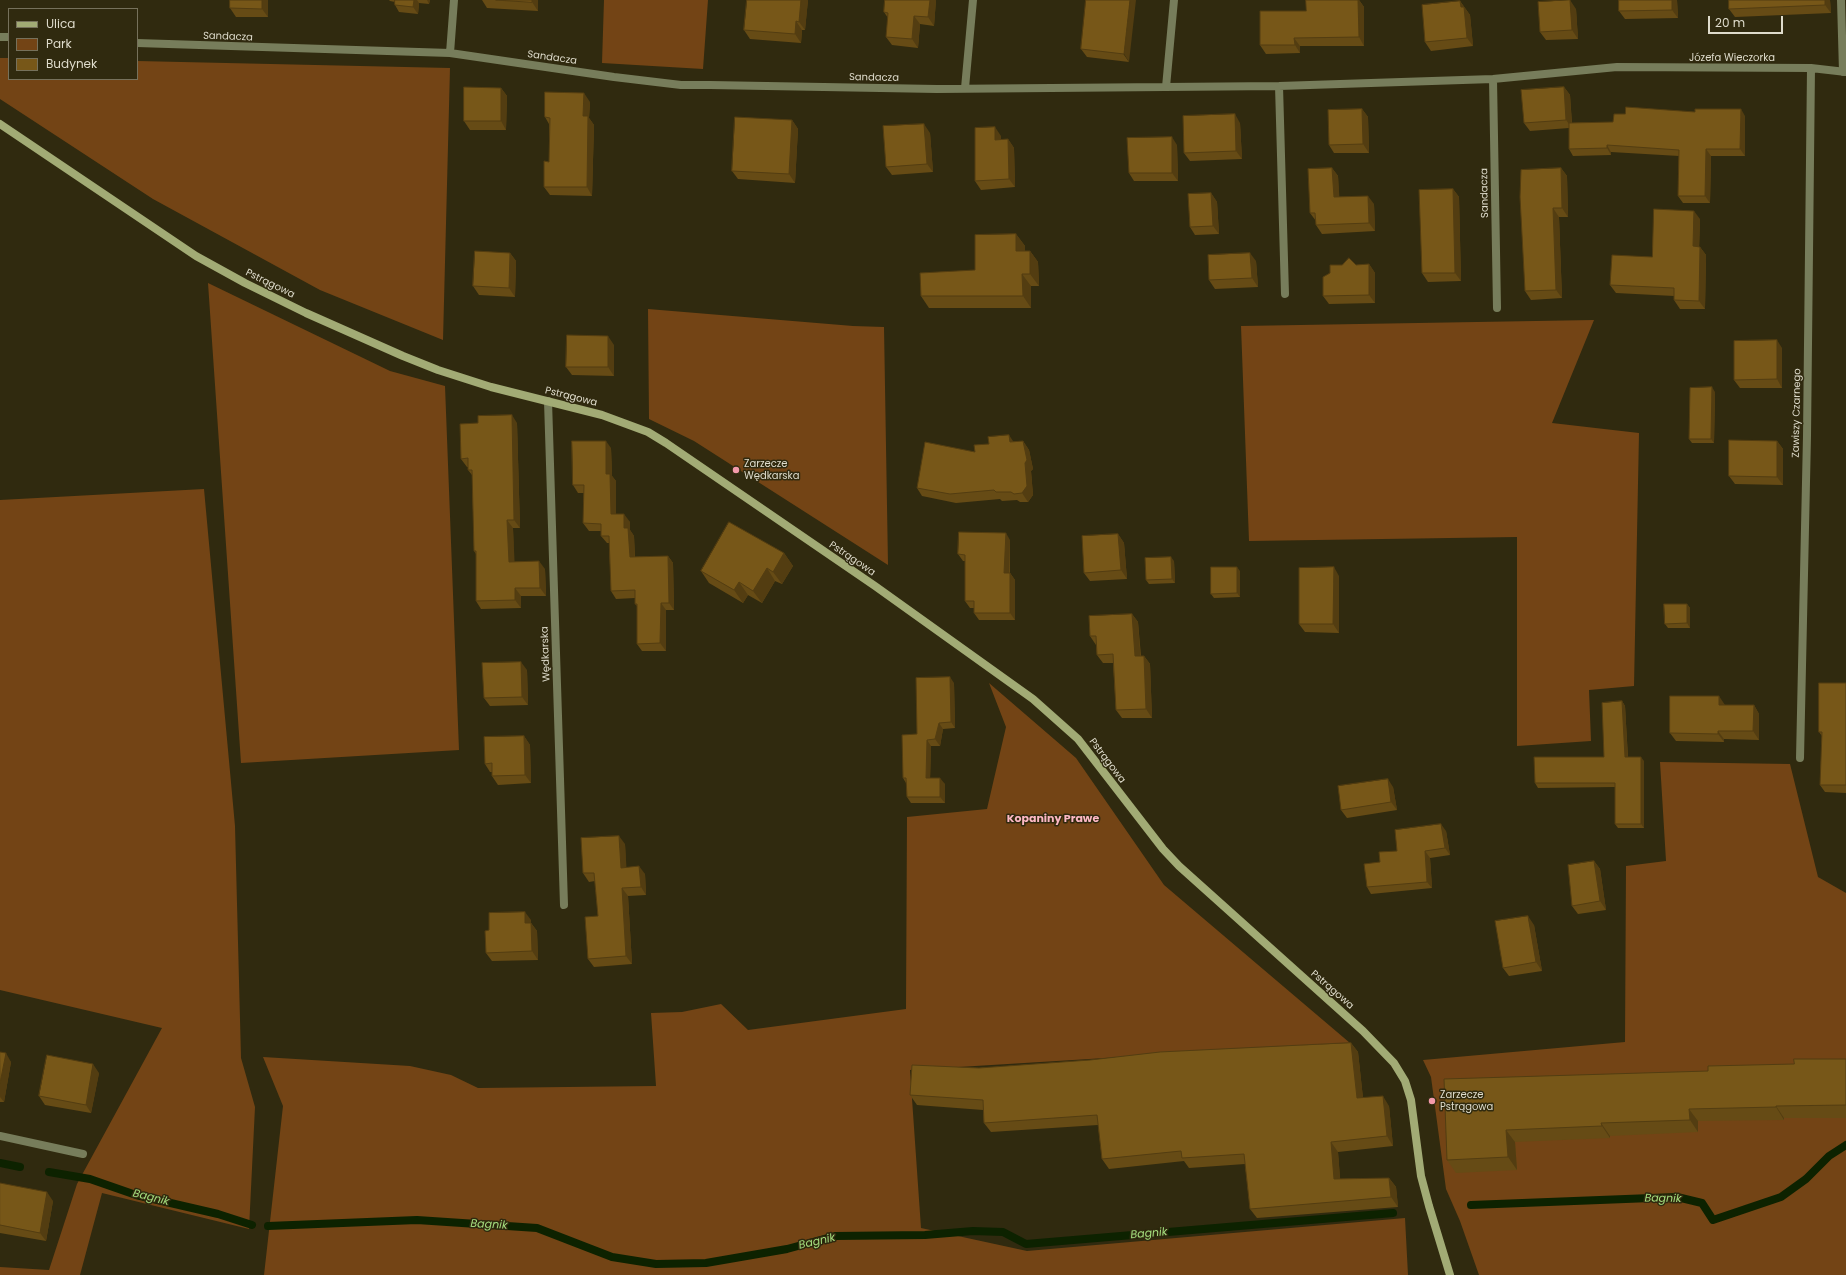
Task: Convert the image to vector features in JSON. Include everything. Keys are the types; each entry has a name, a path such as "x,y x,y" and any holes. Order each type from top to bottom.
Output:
{"street":[{"path":"450,53 454,0"},
{"path":"965,88 973,0"},
{"path":"1166,87 1174,0"},
{"path":"1841,0 1845,72"},
{"name":"Sandacza","path":"138,43 450,53 614,77 681,85 965,88 1279,86 1493,79 1617,67"},
{"name":"Józefa Wieczorka","path":"1617,67 1811,68 1845,72"},
{"name":"Zawiszy Czarnego","path":"1800,758 1808,436 1811,68"},
{"name":"Sandacza","path":"1493,79 1497,308"},
{"path":"1279,86 1285,294"},
{"name":"Pstrągowa","path":"0,124 196,256 244,283 306,313 424,364 464,378 625,422 648,432 875,586 1033,699 1078,739 1163,849 1179,866 1363,1031 1394,1063 1405,1081 1411,1100 1421,1176 1428,1206 1450,1275"},
{"name":"Wędkarska","path":"548,401 564,905"},
{"path":"0,1136 83,1154"}],"green space":[{"path":"604,0 708,0 703,69 602,63"},
{"path":"0,58 8,58 8,80 138,80 138,61 450,68 443,340 320,290 153,199 0,99"},
{"path":"208,283 390,371 445,386 459,750 241,763"},
{"path":"648,309 853,326 884,327 888,565 694,441 649,419"},
{"path":"1594,320 1552,423 1639,433 1634,686 1589,690 1591,741 1517,746 1517,537 1249,541 1241,326"},
{"path":"204,489 235,826 241,1058 255,1107 249,1229 102,1193 80,1275 0,1275 0,1267 49,1270 77,1184 162,1028 0,990 0,500"},
{"path":"989,683 1076,758 1164,885 1350,1043 910,1070 921,1228 1027,1251 1405,1218 1408,1275 264,1275 283,1106 263,1057 410,1066 451,1075 478,1088 656,1086 651,1013 682,1012 721,1004 748,1030 906,1009 907,817 987,809 1006,727"},
{"path":"1660,762 1790,764 1818,877 1846,893 1846,1275 1479,1275 1460,1221 1446,1189 1431,1077 1423,1060 1625,1042 1626,866 1666,861"}],"building":[{"path":"230,0 262,0 262,9 230,8"},
{"path":"395,0 414,0 413,7 395,5"},
{"path":"496,0 532,0 532,2"},
{"path":"747,0 801,0 799,22 796,21 795,34 744,30"},
{"path":"885,0 930,0 928,17 914,16 912,39 886,37 888,13 884,12"},
{"path":"1086,0 1130,0 1124,54 1081,49"},
{"path":"1306,0 1358,0 1359,37 1294,38 1295,45 1260,45 1260,11 1306,11"},
{"path":"1570,0 1572,30 1540,32 1538,2"},
{"path":"1619,0 1672,0 1672,10 1619,11"},
{"path":"1729,0 1825,0 1825,5 1729,9"},
{"path":"1460,1 1461,7 1464,7 1467,38 1425,42 1422,5"},
{"path":"464,87 501,88 501,121 464,121"},
{"path":"1564,87 1566,120 1524,123 1521,90"},
{"path":"545,92 584,93 583,116 588,116 587,187 544,187 544,161 549,162 550,118 545,117"},
{"path":"1626,107 1695,112 1695,109 1741,109 1740,149 1706,149 1705,196 1678,196 1679,150 1607,145 1607,148 1569,149 1569,123 1613,122 1614,114 1625,114"},
{"path":"1362,109 1363,144 1329,145 1328,110"},
{"path":"1235,114 1236,151 1184,153 1183,116"},
{"path":"735,117 792,120 789,174 732,171"},
{"path":"924,124 927,164 886,167 883,126"},
{"path":"995,127 995,140 1008,139 1009,179 975,181 975,128"},
{"path":"1172,137 1172,173 1129,173 1127,138"},
{"path":"1332,168 1334,197 1368,196 1369,223 1316,225 1315,213 1310,213 1308,169"},
{"path":"1561,168 1562,208 1553,208 1556,290 1525,291 1520,197 1521,170"},
{"path":"1453,189 1455,273 1422,273 1419,190"},
{"path":"1211,193 1213,226 1190,227 1188,194"},
{"path":"1654,209 1694,211 1693,246 1700,247 1699,301 1674,300 1674,288 1610,285 1612,255 1652,257"},
{"path":"1016,234 1016,251 1030,251 1030,274 1022,274 1023,296 921,296 920,273 975,270 975,235"},
{"path":"475,251 510,253 509,288 473,286"},
{"path":"1250,253 1252,278 1209,280 1208,255"},
{"path":"1349,258 1356,265 1369,264 1369,295 1323,296 1323,277 1330,273 1330,265 1342,265"},
{"path":"567,335 608,336 608,367 566,367"},
{"path":"1777,340 1777,379 1734,380 1734,341"},
{"path":"1712,387 1711,439 1689,439 1690,388"},
{"path":"512,415 514,520 507,520 509,562 539,561 540,588 515,588 515,600 476,601 476,551 474,551 472,470 468,470 468,458 461,459 460,424 478,423 478,416"},
{"path":"1009,435 1010,442 1023,441 1027,460 1025,463 1027,486 1022,493 1014,494 1011,492 996,492 994,490 950,494 917,488 925,442 975,452 974,445 989,444 988,437"},
{"path":"1729,440 1777,441 1777,477 1729,476"},
{"path":"572,441 606,441 606,474 610,474 611,514 624,514 624,528 628,528 630,557 668,556 669,603 661,603 660,643 637,644 637,604 635,604 635,590 611,591 609,536 601,536 601,524 583,523 584,485 573,485"},
{"path":"729,522 784,553 773,572 767,568 753,591 739,582 734,590 701,571"},
{"path":"959,532 1006,533 1004,573 1010,573 1010,613 974,613 974,601 965,601 965,555 958,554"},
{"path":"1118,534 1121,570 1084,573 1082,536"},
{"path":"1171,557 1172,579 1146,580 1145,558"},
{"path":"1211,567 1237,567 1237,593 1211,594"},
{"path":"1334,567 1333,624 1299,624 1299,568"},
{"path":"1664,604 1687,604 1687,623 1665,624"},
{"path":"1132,614 1135,656 1144,656 1146,709 1116,710 1113,654 1097,655 1096,636 1090,636 1089,616"},
{"path":"521,662 522,697 484,698 482,663"},
{"path":"950,677 951,722 939,723 935,739 927,740 926,778 940,778 940,797 907,797 906,778 903,778 902,735 917,734 916,678"},
{"path":"1819,683 1846,683 1846,785 1820,785 1822,732 1819,732"},
{"path":"1670,696 1719,696 1719,705 1754,705 1753,731 1718,731 1718,734 1670,733"},
{"path":"1622,701 1625,757 1641,757 1641,824 1615,824 1615,783 1535,783 1534,757 1604,757 1602,703"},
{"path":"524,736 525,775 492,776 492,763 485,764 484,737"},
{"path":"1388,779 1391,802 1341,810 1338,786"},
{"path":"1441,824 1445,848 1425,851 1427,882 1367,887 1364,864 1380,862 1379,852 1397,851 1395,830"},
{"path":"619,836 621,868 639,866 641,887 622,888 626,956 588,959 585,917 598,916 594,873 583,873 581,838"},
{"path":"1594,861 1600,901 1572,906 1568,865"},
{"path":"525,912 525,923 531,923 532,951 486,953 485,931 489,930 489,913"},
{"path":"1528,916 1536,962 1503,968 1495,921"},
{"path":"1351,1043 1357,1098 1383,1096 1387,1136 1331,1142 1334,1179 1389,1178 1391,1197 1250,1209 1244,1154 1182,1158 1181,1151 1102,1159 1097,1115 984,1123 983,1100 910,1095 912,1065 979,1068 1090,1060 1160,1052"},
{"path":"0,1052 6,1053 0,1083"},
{"path":"47,1055 93,1064 86,1105 39,1096"},
{"path":"1794,1059 1846,1059 1846,1105 1689,1109 1690,1120 1601,1123 1602,1126 1506,1130 1508,1157 1447,1160 1444,1079 1708,1071 1708,1066 1794,1064"},
{"path":"0,1183 47,1192 40,1233 0,1225"}],"waterway":[{"name":"Bagnik","path":"1471,1205 1677,1197 1702,1203 1713,1220 1781,1197 1806,1179 1829,1156 1846,1145"},
{"name":"Bagnik","path":"0,1163 20,1167"},
{"name":"Bagnik","path":"49,1172 90,1179 136,1195 218,1214 252,1225"},
{"name":"Bagnik","path":"268,1226 417,1220 537,1228 612,1257 656,1264 706,1263 787,1249 835,1236 925,1235 973,1231 1003,1232 1026,1244 1393,1213"}],"place":[{"name":"Zarzecze Wędkarska","path":"736,470"},
{"name":"Zarzecze Pstrągowa","path":"1432,1101"}],"district":[{"name":"Kopaniny Prawe","path":"1053,819"}]}
